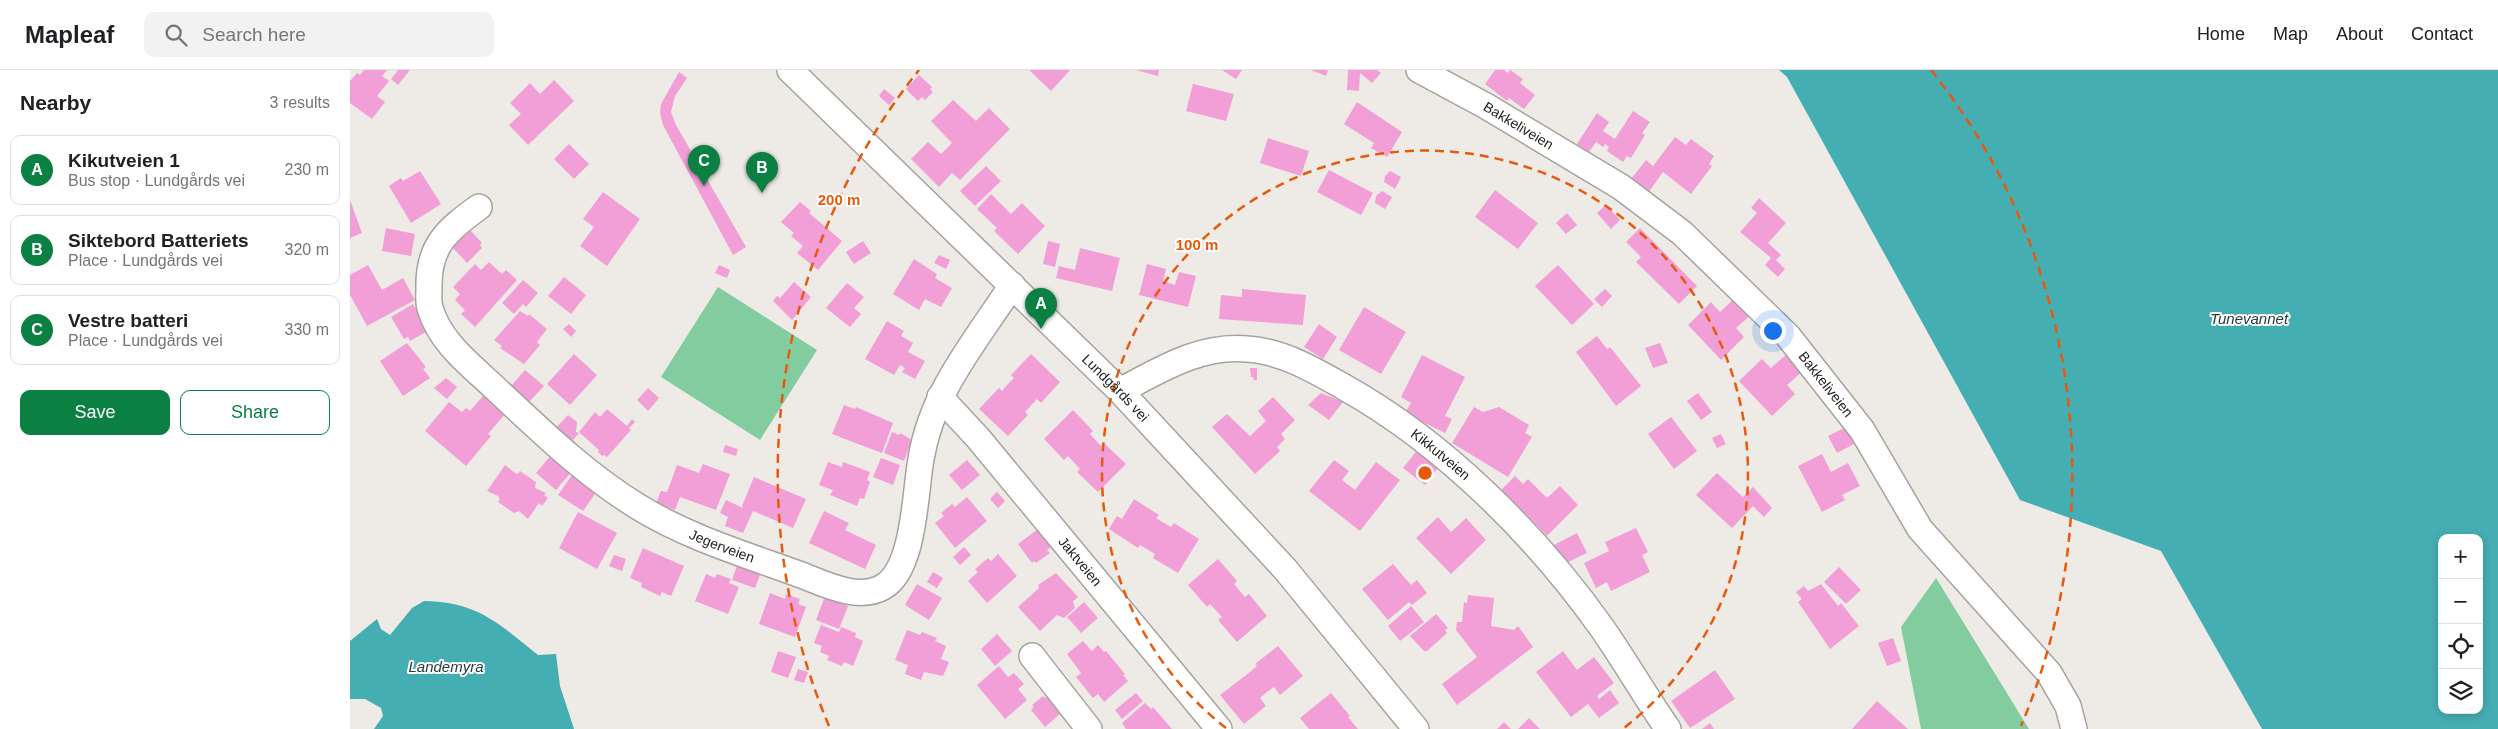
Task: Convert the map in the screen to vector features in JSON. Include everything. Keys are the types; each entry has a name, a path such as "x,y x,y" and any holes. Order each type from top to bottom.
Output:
{"street":[{"name":"Lundgårds vei","path":"790,70 1120,391 1285,570 1416,729"},
{"name":"Bakkeliveien","path":"1419,70 1486,106 1621,187 1682,233 1788,336 1862,430 1920,529 2049,673 2068,706 2074,729"},
{"name":"Jegerveien","path":"479,207 457,223 438,242 428,270 429,306 445,338 460,356 551,441 593,475 639,507 693,534 833,586 862,593 881,589 893,577 910,538 921,458 940,396 963,355 1012,285"},
{"name":"Kikkutveien","path":"1120,391 1181,359 1211,351 1245,348 1277,355 1299,364 1379,408 1445,458 1526,536 1598,623 1668,729"},
{"name":"Jaktveien","path":"940,396 978,438 1219,729"},
{"path":"1032,656 1089,729"}],"green space":[{"path":"718,287 817,350 760,440 661,377"},
{"path":"1936,578 2029,729 1921,729 1901,627"}],"water":[{"name":"Tunevannet","path":"1779,70 2498,70 2498,729 2262,729 2161,551 2020,500 1787,77"},
{"name":"Landemyra","path":"424,601 443,602 473,610 499,624 538,655 556,654 560,686 574,729 374,729 383,716 381,708 365,699 350,699 350,641 377,619 381,629 390,635 412,608"}],"building":[{"path":"364,70 387,70 382,76 389,81 377,96 385,102 372,119 350,103 350,81 357,73 360,75"},
{"path":"398,70 410,70 398,85 391,79"},
{"path":"1029,70 1070,70 1051,91"},
{"path":"1136,70 1159,70 1158,76"},
{"path":"1222,70 1242,70 1236,79"},
{"path":"1311,70 1328,70 1326,76"},
{"path":"1348,70 1377,70 1381,73 1372,83 1360,73 1359,91 1347,90"},
{"path":"1495,70 1504,70 1508,73 1510,70 1523,79 1520,83 1535,95 1524,109 1509,98 1507,101 1485,84"},
{"path":"679,72 687,78 675,96 671,112 676,125 746,247 733,255 663,125 660,113 661,104"},
{"path":"919,75 932,87 930,89 933,92 925,100 922,97 918,101 906,89"},
{"path":"554,80 574,101 528,145 509,125 521,114 510,103 530,83 540,94"},
{"path":"1193,84 1234,94 1226,121 1186,111"},
{"path":"884,89 895,98 889,105 879,96"},
{"path":"953,100 976,121 989,108 1010,129 960,180 952,173 939,187 911,159 928,142 941,154 952,143 931,121"},
{"path":"1357,102 1402,132 1387,157 1371,148 1374,143 1344,124"},
{"path":"1633,111 1650,122 1642,133 1645,135 1631,158 1627,156 1623,162 1607,151 1609,147 1605,144 1603,147 1596,142 1589,152 1577,144 1597,113 1609,122 1603,131 1615,139"},
{"path":"1675,137 1686,145 1691,139 1714,156 1709,164 1712,166 1691,194 1663,172 1648,193 1631,179 1646,160 1653,166"},
{"path":"1268,138 1309,151 1301,176 1260,163"},
{"path":"569,144 589,164 574,179 554,159"},
{"path":"986,166 1001,181 975,206 960,191"},
{"path":"1329,170 1373,193 1361,215 1317,192"},
{"path":"420,171 441,204 411,223 389,186 401,178 403,181"},
{"path":"1390,171 1401,177 1395,189 1384,182 1385,176"},
{"path":"1495,190 1538,223 1518,249 1475,217"},
{"path":"1382,191 1392,197 1385,209 1375,203 1376,196"},
{"path":"603,192 640,219 607,266 580,246 594,227 583,219"},
{"path":"991,194 1011,214 1022,203 1045,226 1018,254 994,231 997,228 977,209"},
{"path":"1759,198 1786,223 1768,243 1781,255 1776,260 1785,269 1778,277 1765,265 1771,258 1740,232 1757,213 1751,208"},
{"path":"350,200 362,233 350,238"},
{"path":"800,202 811,211 809,213 842,241 818,270 797,253 803,246 791,236 794,233 781,222"},
{"path":"1606,205 1620,220 1611,229 1597,213"},
{"path":"1567,213 1577,225 1566,234 1556,223"},
{"path":"386,228 415,234 411,256 382,251"},
{"path":"1640,228 1697,286 1679,304 1636,262 1641,257 1626,242"},
{"path":"466,231 468,233 471,231 482,243 480,245 482,248 467,263 451,246"},
{"path":"863,241 871,253 854,264 846,252"},
{"path":"1048,241 1060,244 1055,267 1043,264"},
{"path":"1080,248 1120,258 1112,291 1056,278 1059,266 1075,270"},
{"path":"939,255 950,260 946,269 934,263"},
{"path":"914,259 937,274 935,278 952,288 941,307 925,299 919,310 893,294"},
{"path":"489,262 502,274 506,270 517,280 475,327 461,314 465,310 455,300 460,294 453,287 475,264 481,270"},
{"path":"1147,264 1166,269 1163,281 1175,285 1179,272 1196,276 1188,307 1139,295"},
{"path":"368,265 382,290 403,278 415,300 367,326 350,295 350,275"},
{"path":"719,265 730,270 727,278 715,273"},
{"path":"1558,265 1594,304 1572,325 1535,286"},
{"path":"564,277 586,295 571,314 548,296"},
{"path":"523,280 538,293 526,307 523,304 514,314 502,303"},
{"path":"794,282 811,297 792,320 773,301 777,296 780,298"},
{"path":"847,283 864,297 854,308 861,314 850,327 826,308"},
{"path":"1242,289 1306,295 1303,325 1219,319 1221,295 1242,297"},
{"path":"1605,289 1612,296 1602,307 1594,299"},
{"path":"1736,297 1752,314 1736,328 1744,337 1721,360 1688,325 1711,302 1720,312"},
{"path":"413,304 427,326 423,328 426,332 410,341 408,337 404,339 391,317"},
{"path":"1364,307 1406,332 1381,374 1339,350"},
{"path":"520,311 528,316 529,314 547,329 537,342 540,345 524,364 500,348 502,346 494,340"},
{"path":"887,321 904,331 901,336 913,343 908,352 925,361 915,379 902,372 905,368 900,365 894,375 865,359"},
{"path":"569,324 576,331 571,337 563,329"},
{"path":"1319,324 1337,337 1323,359 1304,347"},
{"path":"1597,336 1607,349 1610,347 1641,386 1616,406 1576,352"},
{"path":"407,343 426,367 423,369 430,378 403,396 380,361"},
{"path":"1660,343 1668,363 1653,368 1645,348"},
{"path":"1788,353 1804,370 1787,385 1795,394 1772,416 1739,381 1762,359 1771,368"},
{"path":"574,354 597,375 570,405 547,384"},
{"path":"1031,354 1060,382 1041,403 1037,399 1025,412 1028,415 1008,436 979,409 999,388 1002,391 1014,378 1011,375"},
{"path":"1422,355 1465,377 1445,416 1452,419 1445,433 1405,413 1411,403 1401,397"},
{"path":"1250,368 1257,368 1257,380 1251,377"},
{"path":"525,370 544,386 529,402 511,386"},
{"path":"446,378 457,387 447,399 434,388"},
{"path":"648,388 659,398 648,411 637,400"},
{"path":"1321,393 1343,402 1329,420 1308,405"},
{"path":"1698,393 1712,412 1701,420 1687,401"},
{"path":"484,395 505,414 488,434 491,436 466,466 425,431 449,402 462,412 466,408 470,411"},
{"path":"1273,397 1295,420 1281,434 1285,439 1277,447 1280,451 1255,474 1212,427 1227,414 1250,436 1266,421 1258,411"},
{"path":"844,405 855,409 856,407 893,423 882,453 832,434"},
{"path":"1474,407 1483,412 1499,407 1529,425 1525,433 1532,437 1508,477 1452,443"},
{"path":"607,409 627,426 632,419 635,422 629,428 631,430 607,457 602,456 598,452 599,450 579,432 595,412 600,417"},
{"path":"1073,410 1093,431 1090,434 1102,447 1105,444 1126,464 1098,492 1077,472 1080,469 1068,456 1064,460 1044,439"},
{"path":"568,415 577,422 576,432 579,433 572,441 556,428"},
{"path":"1671,417 1697,451 1674,469 1648,434"},
{"path":"1846,427 1854,444 1837,453 1828,436"},
{"path":"892,432 899,435 900,433 912,440 904,461 884,453"},
{"path":"1721,434 1726,444 1717,448 1712,438"},
{"path":"725,445 738,449 736,456 723,452"},
{"path":"1419,448 1440,465 1425,485 1403,468"},
{"path":"552,454 572,471 556,490 536,473"},
{"path":"1822,454 1831,472 1848,463 1860,486 1842,495 1845,500 1822,512 1798,466"},
{"path":"881,458 900,465 893,485 873,477"},
{"path":"967,460 980,475 962,490 949,475"},
{"path":"1334,460 1349,471 1342,480 1355,490 1376,462 1400,480 1360,531 1309,491"},
{"path":"828,462 842,467 843,462 870,472 867,480 870,482 864,499 860,498 857,506 830,495 833,490 819,485"},
{"path":"703,464 730,474 716,510 680,497 675,510 656,503 661,491 667,492 677,465 699,473"},
{"path":"505,465 515,473 518,474 520,471 536,482 535,488 546,493 544,495 548,498 542,506 539,503 528,519 519,511 514,513 498,502 500,499 498,496 487,491"},
{"path":"1717,473 1743,497 1753,487 1772,508 1764,517 1753,506 1732,528 1696,495"},
{"path":"572,475 597,491 583,511 558,495"},
{"path":"1515,476 1523,484 1528,479 1547,498 1560,486 1578,505 1547,536 1513,501 1511,504 1499,492"},
{"path":"754,477 806,499 793,528 753,511 743,533 725,526 728,517 720,513 726,500 743,508 742,506"},
{"path":"997,492 1005,501 998,508 990,499"},
{"path":"967,497 987,521 955,548 935,523 944,516 941,513 952,504 955,507"},
{"path":"1134,499 1159,515 1156,518 1164,523 1171,527 1174,523 1199,539 1178,573 1153,558 1155,554 1140,545 1138,548 1109,529 1117,516 1122,519"},
{"path":"824,511 849,523 845,530 876,545 865,569 809,543"},
{"path":"578,512 617,533 597,569 559,548"},
{"path":"1438,517 1451,532 1466,518 1486,540 1451,574 1416,538"},
{"path":"1636,528 1648,552 1642,555 1650,572 1611,591 1607,582 1596,588 1584,563 1609,551 1605,542"},
{"path":"1038,529 1052,546 1047,550 1050,553 1036,563 1034,561 1032,563 1018,544"},
{"path":"1577,533 1587,553 1564,564 1554,545"},
{"path":"964,547 971,555 960,565 953,557"},
{"path":"643,548 684,566 671,596 662,592 660,596 641,587 642,583 630,578"},
{"path":"998,554 1017,576 987,603 968,581 978,572 975,569 988,558 991,561"},
{"path":"614,555 626,559 622,571 609,566"},
{"path":"1218,559 1237,581 1234,584 1245,597 1249,594 1267,616 1237,642 1218,620 1222,617 1210,604 1207,607 1188,585"},
{"path":"738,563 761,572 755,588 732,580"},
{"path":"1393,564 1411,585 1417,580 1427,593 1412,605 1409,602 1388,620 1362,589"},
{"path":"1839,567 1861,590 1846,604 1824,582"},
{"path":"933,572 943,578 937,588 927,582"},
{"path":"1056,573 1078,597 1073,601 1075,608 1064,618 1057,615 1040,631 1018,607 1039,588 1038,585"},
{"path":"706,574 715,578 717,574 731,579 729,583 739,587 728,614 695,601"},
{"path":"917,584 942,598 929,620 905,605"},
{"path":"1821,584 1838,606 1841,603 1859,626 1830,649 1798,602 1802,599 1796,592 1804,586 1808,591"},
{"path":"770,593 785,599 786,594 800,599 798,604 806,607 795,637 759,624"},
{"path":"1468,595 1494,598 1491,626 1514,630 1518,626 1533,647 1457,705 1442,684 1477,657 1456,630 1457,622 1462,622 1464,602 1467,603"},
{"path":"825,596 848,606 839,629 816,620"},
{"path":"1084,602 1098,618 1081,633 1067,617"},
{"path":"1411,606 1424,622 1400,641 1388,626"},
{"path":"1436,614 1448,628 1445,630 1447,633 1427,651 1424,651 1410,636"},
{"path":"821,625 839,632 841,627 856,633 855,637 863,641 853,666 844,662 842,666 827,660 829,656 820,652 822,646 814,643"},
{"path":"907,630 920,635 922,632 937,638 935,641 946,646 941,659 949,662 943,676 924,672 921,680 905,674 908,665 895,660"},
{"path":"997,634 1012,651 995,666 981,649"},
{"path":"1893,638 1901,661 1887,666 1878,643"},
{"path":"1083,641 1092,651 1098,645 1104,652 1106,651 1125,674 1123,675 1128,681 1104,702 1098,694 1093,698 1076,677 1081,673 1067,654"},
{"path":"1278,646 1303,676 1280,695 1274,687 1267,692 1260,698 1266,706 1244,724 1220,695 1250,672 1257,666 1255,664"},
{"path":"778,651 796,657 788,678 771,672"},
{"path":"1563,651 1577,670 1594,657 1614,683 1597,696 1599,699 1610,690 1619,703 1599,718 1588,704 1571,717 1536,672"},
{"path":"999,666 1008,677 1014,673 1024,684 1018,689 1027,700 1005,719 977,685"},
{"path":"798,669 808,672 804,683 794,680"},
{"path":"1715,670 1735,699 1690,728 1671,701"},
{"path":"1136,693 1143,701 1122,719 1115,710"},
{"path":"1331,693 1358,729 1309,729 1300,718"},
{"path":"1043,696 1045,698 1047,696 1061,713 1045,727 1031,710 1034,707 1032,705"},
{"path":"1877,701 1908,729 1852,729"},
{"path":"1145,703 1151,709 1153,707 1172,729 1126,729 1122,723"},
{"path":"1529,718 1540,729 1518,729"},
{"path":"1504,722 1511,729 1497,729"},
{"path":"1710,723 1714,729 1702,729"}],"place":[{"name":"Vestre batteri","path":"704,186"},
{"name":"Siktebord Batteriets","path":"762,193"},
{"name":"Kikutveien 1","path":"1041,329"}]}
